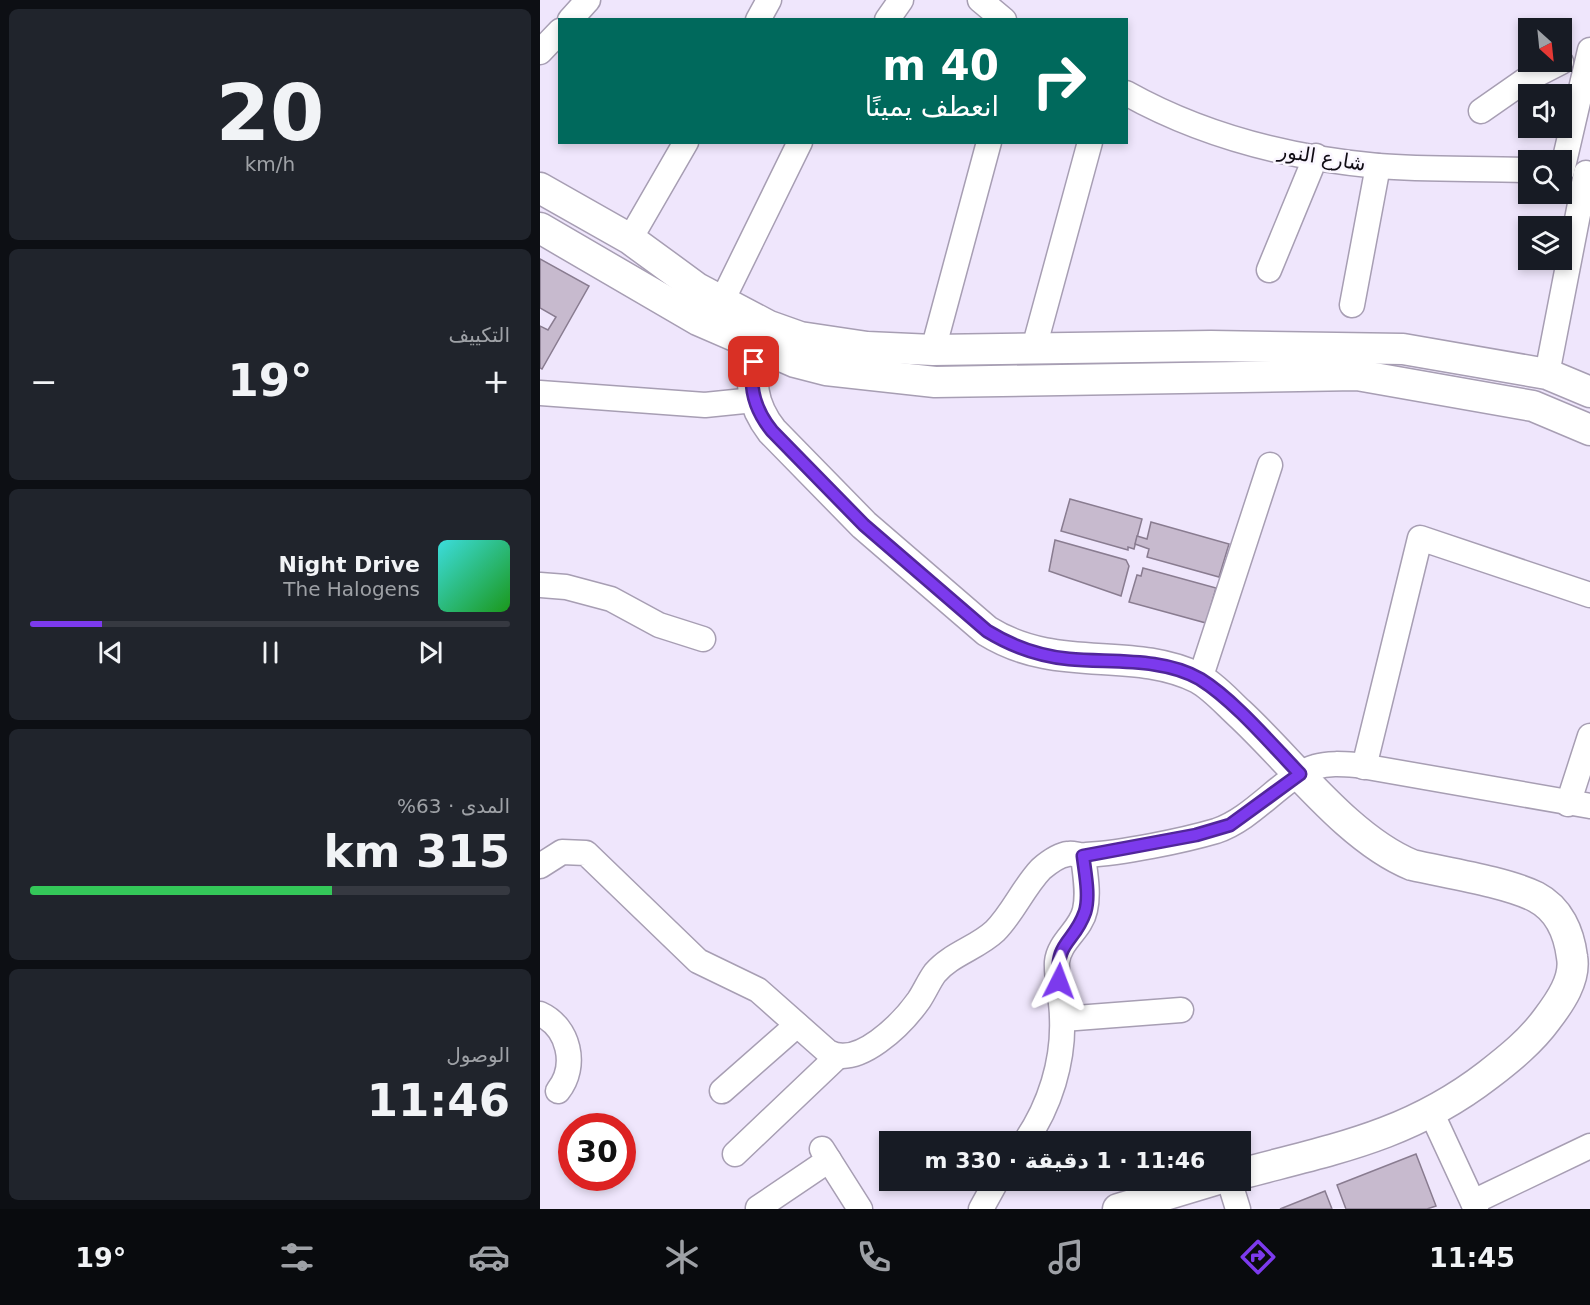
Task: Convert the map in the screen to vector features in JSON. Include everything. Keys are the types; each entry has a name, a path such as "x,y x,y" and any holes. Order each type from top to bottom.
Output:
{"main road":[{"path":"540,188 630,239 697,288 769,326 800,337 867,347 933,350 1211,346 1403,349 1547,374 1590,392"},
{"path":"540,228 698,320 758,348 795,362 826,370 935,382 1358,375 1533,406 1590,430"},
{"path":"758,348 751,374 754,400 762,419 833,496 998,638 1008,644 1048,656 1157,666 1200,679 1261,733 1362,833 1393,857 1412,865 1538,898 1565,926 1573,961 1569,980 1560,1002 1542,1026 1512,1057 1432,1114 1372,1139 1251,1171"},
{"path":"1118,1209 1178,1191"}],"street":[{"path":"572,18 588,0"},
{"path":"759,18 769,0"},
{"path":"888,18 901,0"},
{"path":"980,0 1002,18"},
{"path":"540,52 558,33"},
{"path":"1547,374 1590,49 1572,56"},
{"path":"1481,111 1541,72"},
{"name":"شارع النور","path":"1128,94 1178,119 1220,135 1280,151 1378,166 1518,170"},
{"path":"630,239 685,144"},
{"path":"722,302 799,144"},
{"path":"933,350 988,144"},
{"path":"1034,348 1089,144"},
{"path":"1269,270 1316,156"},
{"path":"1352,305 1378,166"},
{"path":"540,393 705,405 754,400"},
{"path":"1200,679 1270,465"},
{"path":"1364,767 1420,538 1590,596"},
{"path":"540,585 566,587 611,599 659,625 703,639"},
{"path":"735,1154 837,1057 858,1054 879,1040 918,1000 936,972 994,932 1042,868 1055,858 1068,854 1083,856 1196,835 1230,825 1300,774 1314,767 1336,763 1579,805 1590,736"},
{"path":"540,866 562,852 586,853 698,961 758,990 837,1057"},
{"path":"1031,1131 1056,1080 1063,1019 1057,961 1062,946 1085,912 1087,896 1083,856"},
{"path":"1063,1019 1181,1010"},
{"path":"540,1014 557,1025 567,1045 569,1073 558,1091"},
{"path":"722,1091 797,1025"},
{"path":"1432,1114 1475,1206 1590,1146"},
{"path":"758,1208 826,1155 860,1209"},
{"path":"981,1209 991,1191"},
{"path":"1232,1191 1238,1209"}],"building":[{"path":"540,259 589,286 542,369 540,368 540,326 548,330 556,317 540,308"},
{"path":"1070,499 1142,519 1134,549 1128,547 1128,550 1061,531"},
{"path":"1151,522 1229,544 1219,577 1147,557 1149,549 1135,544 1137,536 1147,539"},
{"path":"1055,540 1126,560 1129,566 1121,596 1049,571"},
{"path":"1143,568 1216,588 1206,623 1129,602 1137,575 1141,576"},
{"path":"1416,1154 1436,1206 1427,1209 1346,1209 1337,1185"},
{"path":"1325,1191 1332,1209 1280,1209"}],"route":[{"path":"754,362 751,374 752,390 762,419 772,431 833,496 864,525 987,631 1008,644 1048,656 1157,666 1200,679 1261,733 1300,774 1244,818 1215,831 1083,856 1087,896 1085,912 1078,926 1062,946 1057,961 1059,981"}]}
